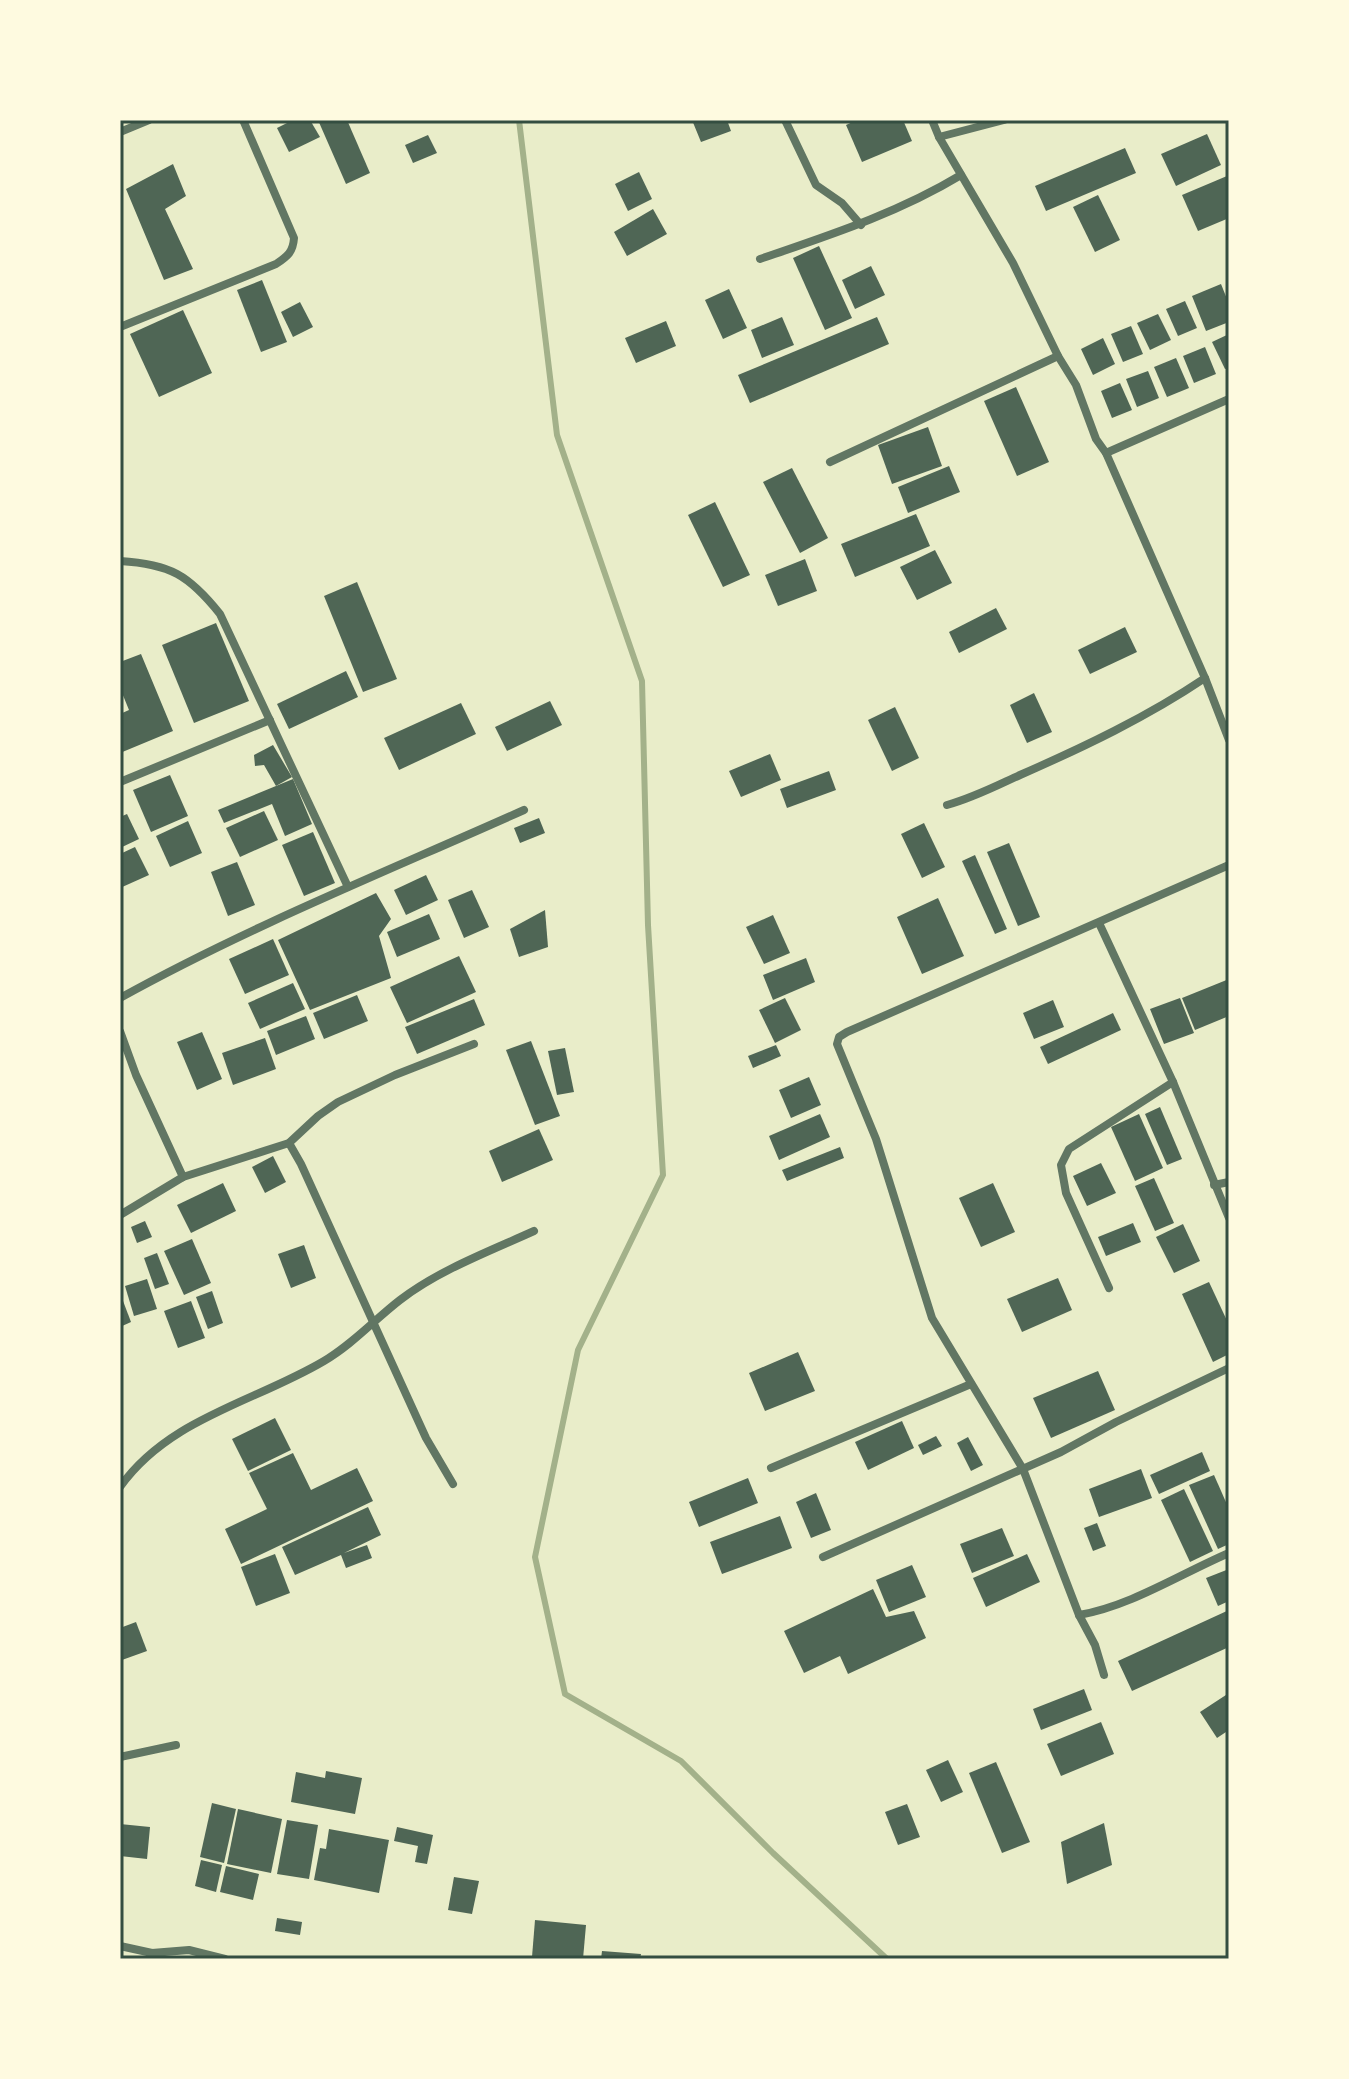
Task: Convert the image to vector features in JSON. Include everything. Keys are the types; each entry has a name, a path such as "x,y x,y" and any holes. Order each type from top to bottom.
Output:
{"street":[{"path":"120,132 149,120"},
{"path":"120,327 288,257 294,238 243,120"},
{"path":"785,120 816,185 842,203 861,225"},
{"path":"932,120 1013,263 1058,356 1076,385 1096,439 1106,453 1229,740"},
{"path":"939,137 1004,120"},
{"path":"760,259 861,225 928,195 961,175"},
{"path":"830,462 1058,356"},
{"path":"1106,453 1229,399"},
{"path":"120,561 147,563 176,571 206,596 220,614 348,887"},
{"path":"947,805 972,798 1085,746 1167,704 1205,678"},
{"path":"120,782 270,720"},
{"path":"120,998 177,966 524,810"},
{"path":"1104,1675 1095,1645 1079,1615 1023,1469 932,1318 876,1139 837,1044 839,1037 1229,865"},
{"path":"1099,923 1173,1082 1229,1218"},
{"path":"120,1031 136,1075 183,1177"},
{"path":"120,1215 183,1177 289,1143 338,1102 395,1075 474,1044"},
{"path":"1109,1288 1066,1193 1061,1165 1069,1149 1173,1082"},
{"path":"289,1143 375,1322 426,1438 453,1484"},
{"path":"1214,1185 1229,1182"},
{"path":"120,1487 143,1458 183,1430 218,1410 322,1362 350,1344 401,1299 436,1278 534,1231"},
{"path":"823,1557 1023,1469 1229,1368"},
{"path":"771,1468 971,1384"},
{"path":"1079,1615 1121,1606 1145,1591 1229,1553"},
{"path":"120,1757 176,1745"},
{"path":"120,1946 151,1956 189,1950 225,1959"}],"building":[{"path":"293,120 310,120 320,137 289,152 277,128"},
{"path":"318,120 347,120 370,173 346,184"},
{"path":"692,120 727,120 731,131 701,142"},
{"path":"857,120 903,120 912,141 862,162 846,125"},
{"path":"1207,134 1221,165 1176,186 1161,154"},
{"path":"428,135 437,153 413,163 405,145"},
{"path":"1125,148 1136,173 1046,211 1035,186"},
{"path":"173,164 186,196 165,209 193,269 164,280 126,189"},
{"path":"639,172 652,199 628,211 615,184"},
{"path":"1227,176 1229,218 1198,231 1182,195"},
{"path":"1098,195 1120,240 1095,252 1073,207"},
{"path":"653,209 667,234 627,256 614,232"},
{"path":"819,246 852,318 825,330 793,258"},
{"path":"871,266 885,295 855,309 842,280"},
{"path":"262,280 287,342 261,352 237,290"},
{"path":"1221,284 1229,304 1229,322 1206,331 1192,296"},
{"path":"729,289 747,328 723,339 705,300"},
{"path":"1185,301 1197,328 1178,336 1166,309"},
{"path":"300,302 313,327 293,337 281,312"},
{"path":"183,310 212,373 159,397 130,334"},
{"path":"1158,314 1171,340 1150,350 1137,323"},
{"path":"782,317 794,345 762,358 751,330"},
{"path":"877,317 889,344 750,403 738,375"},
{"path":"666,321 676,346 636,363 625,338"},
{"path":"1131,326 1143,354 1123,362 1111,334"},
{"path":"1229,334 1229,368 1225,369 1212,342"},
{"path":"1103,338 1115,364 1093,375 1081,349"},
{"path":"1205,347 1216,374 1194,383 1183,356"},
{"path":"1176,358 1189,388 1167,397 1154,367"},
{"path":"1148,371 1159,398 1137,407 1126,379"},
{"path":"1120,383 1132,410 1112,418 1101,391"},
{"path":"1016,387 1049,462 1017,476 984,401"},
{"path":"928,427 942,466 892,484 878,445"},
{"path":"949,466 960,492 908,513 898,487"},
{"path":"792,468 828,538 800,553 763,482"},
{"path":"715,502 750,575 723,587 688,515"},
{"path":"916,514 930,546 855,577 841,544"},
{"path":"935,550 952,583 917,600 900,567"},
{"path":"805,559 817,591 778,606 765,575"},
{"path":"357,582 397,679 363,692 324,596"},
{"path":"996,608 1007,629 959,653 949,632"},
{"path":"216,623 249,701 194,723 162,645"},
{"path":"1125,627 1137,652 1090,674 1078,650"},
{"path":"141,654 173,731 120,753 120,714 129,710 120,688 120,662"},
{"path":"346,671 358,697 289,729 277,704"},
{"path":"1034,693 1052,732 1027,743 1010,705"},
{"path":"550,701 562,725 507,751 495,727"},
{"path":"461,703 476,734 399,770 384,738"},
{"path":"895,707 919,758 892,771 868,720"},
{"path":"273,745 292,777 276,786 264,765 255,766 254,755"},
{"path":"770,754 781,780 741,797 729,771"},
{"path":"829,771 836,790 787,808 780,789"},
{"path":"170,775 188,816 151,832 133,790"},
{"path":"293,779 312,824 285,836 272,804 224,823 218,810"},
{"path":"264,811 278,840 240,857 226,828"},
{"path":"127,814 139,839 120,848 120,817"},
{"path":"539,818 545,833 520,843 514,828"},
{"path":"188,821 202,853 170,867 156,836"},
{"path":"924,823 945,867 922,878 901,834"},
{"path":"313,832 335,883 304,896 282,845"},
{"path":"1009,843 1040,917 1018,926 987,852"},
{"path":"135,847 149,875 120,888 120,854"},
{"path":"975,855 1007,929 995,934 962,861"},
{"path":"237,862 255,905 228,916 211,872"},
{"path":"426,875 438,900 406,915 394,890"},
{"path":"472,890 489,927 464,938 448,900"},
{"path":"376,893 391,919 379,936 391,978 310,1010 278,940"},
{"path":"938,898 964,956 922,974 897,917"},
{"path":"545,910 548,947 519,957 510,929"},
{"path":"429,914 440,939 397,957 387,932"},
{"path":"773,915 790,953 764,964 746,927"},
{"path":"273,939 289,975 245,994 229,959"},
{"path":"459,956 476,992 407,1023 390,987"},
{"path":"806,958 815,982 773,1000 763,975"},
{"path":"1229,979 1229,1016 1195,1030 1182,998"},
{"path":"293,983 305,1009 260,1029 248,1003"},
{"path":"357,995 368,1021 324,1039 313,1013"},
{"path":"785,998 801,1030 775,1043 759,1010"},
{"path":"1180,998 1194,1033 1164,1044 1150,1009"},
{"path":"474,999 485,1025 417,1054 405,1027"},
{"path":"1053,1000 1064,1027 1034,1039 1023,1013"},
{"path":"1113,1013 1121,1030 1048,1064 1040,1047"},
{"path":"306,1016 315,1039 276,1055 267,1031"},
{"path":"202,1032 222,1079 197,1090 177,1042"},
{"path":"265,1038 276,1069 233,1085 222,1053"},
{"path":"531,1041 560,1116 535,1125 506,1050"},
{"path":"776,1045 781,1056 753,1068 748,1056"},
{"path":"565,1048 574,1092 557,1095 548,1051"},
{"path":"809,1077 821,1105 791,1118 779,1090"},
{"path":"1160,1107 1182,1159 1167,1165 1145,1114"},
{"path":"820,1114 830,1137 779,1160 769,1136"},
{"path":"1139,1114 1163,1168 1135,1181 1111,1127"},
{"path":"539,1129 553,1160 502,1182 489,1151"},
{"path":"840,1147 844,1158 787,1181 782,1170"},
{"path":"273,1156 286,1182 265,1193 252,1167"},
{"path":"1101,1163 1116,1193 1087,1206 1073,1176"},
{"path":"1154,1178 1174,1223 1155,1231 1135,1186"},
{"path":"223,1183 236,1211 191,1233 177,1205"},
{"path":"993,1183 1015,1232 981,1247 959,1198"},
{"path":"145,1221 152,1237 137,1243 131,1227"},
{"path":"1133,1223 1141,1242 1106,1256 1098,1237"},
{"path":"1183,1224 1200,1261 1174,1273 1156,1237"},
{"path":"192,1239 211,1283 184,1295 164,1251"},
{"path":"304,1245 316,1278 291,1288 278,1254"},
{"path":"157,1253 169,1284 155,1289 144,1258"},
{"path":"1058,1278 1072,1310 1022,1332 1007,1299"},
{"path":"147,1279 157,1309 134,1316 125,1286"},
{"path":"1209,1282 1229,1325 1229,1354 1213,1362 1182,1294"},
{"path":"212,1291 223,1323 208,1329 196,1297"},
{"path":"120,1293 131,1322 120,1327"},
{"path":"191,1301 205,1338 178,1348 164,1311"},
{"path":"798,1352 815,1391 765,1411 749,1373"},
{"path":"1098,1371 1115,1410 1051,1438 1033,1398"},
{"path":"275,1418 291,1450 248,1471 232,1439"},
{"path":"902,1421 914,1448 868,1470 855,1442"},
{"path":"936,1436 942,1446 923,1455 918,1445"},
{"path":"968,1437 983,1465 971,1471 957,1443"},
{"path":"1202,1452 1210,1471 1159,1494 1150,1475"},
{"path":"293,1453 311,1490 357,1468 373,1501 241,1564 225,1529 267,1509 249,1473"},
{"path":"1141,1469 1152,1498 1099,1517 1089,1489"},
{"path":"1214,1475 1229,1509 1229,1544 1218,1549 1189,1485"},
{"path":"748,1478 758,1503 699,1527 689,1502"},
{"path":"1184,1489 1213,1551 1190,1562 1161,1500"},
{"path":"816,1493 831,1530 811,1538 796,1502"},
{"path":"368,1507 381,1535 344,1553 367,1545 372,1558 346,1568 341,1555 295,1575 282,1547"},
{"path":"780,1516 792,1548 722,1574 710,1542"},
{"path":"1097,1523 1106,1546 1093,1551 1084,1528"},
{"path":"1002,1528 1014,1556 972,1573 960,1544"},
{"path":"275,1554 290,1593 256,1606 241,1567"},
{"path":"1027,1554 1040,1582 986,1607 973,1578"},
{"path":"912,1565 926,1597 889,1612 876,1580"},
{"path":"1229,1569 1229,1601 1218,1606 1206,1578"},
{"path":"873,1589 886,1617 914,1611 926,1638 848,1674 840,1656 804,1673 784,1631"},
{"path":"1229,1610 1229,1647 1132,1691 1118,1661"},
{"path":"136,1622 147,1651 122,1660 120,1628"},
{"path":"1084,1689 1092,1710 1041,1730 1033,1709"},
{"path":"1229,1693 1229,1730 1217,1738 1200,1712"},
{"path":"1101,1722 1114,1754 1061,1776 1047,1744"},
{"path":"948,1760 963,1792 941,1802 926,1770"},
{"path":"996,1762 1030,1842 1002,1853 969,1773"},
{"path":"326,1771 362,1778 355,1814 291,1802 296,1772 325,1778"},
{"path":"212,1803 236,1809 224,1863 200,1857"},
{"path":"907,1804 920,1837 898,1845 885,1812"},
{"path":"238,1809 282,1819 271,1873 227,1864"},
{"path":"287,1820 318,1825 309,1879 277,1874"},
{"path":"1104,1823 1112,1865 1067,1884 1061,1842"},
{"path":"120,1824 150,1827 147,1859 120,1856"},
{"path":"397,1827 433,1835 427,1864 415,1862 418,1846 394,1841"},
{"path":"329,1829 389,1840 379,1893 314,1880 320,1848 326,1849"},
{"path":"201,1860 222,1865 216,1892 195,1886"},
{"path":"226,1866 259,1874 253,1900 220,1892"},
{"path":"454,1877 479,1881 472,1914 448,1910"},
{"path":"277,1918 302,1922 300,1935 275,1931"},
{"path":"535,1920 586,1925 583,1959 532,1957"},
{"path":"602,1951 641,1954 640,1959 601,1959"}],"waterway":[{"path":"519,120 557,435 642,681 648,925 663,1175 578,1350 535,1557 565,1694 681,1761 773,1853 887,1959"}]}
